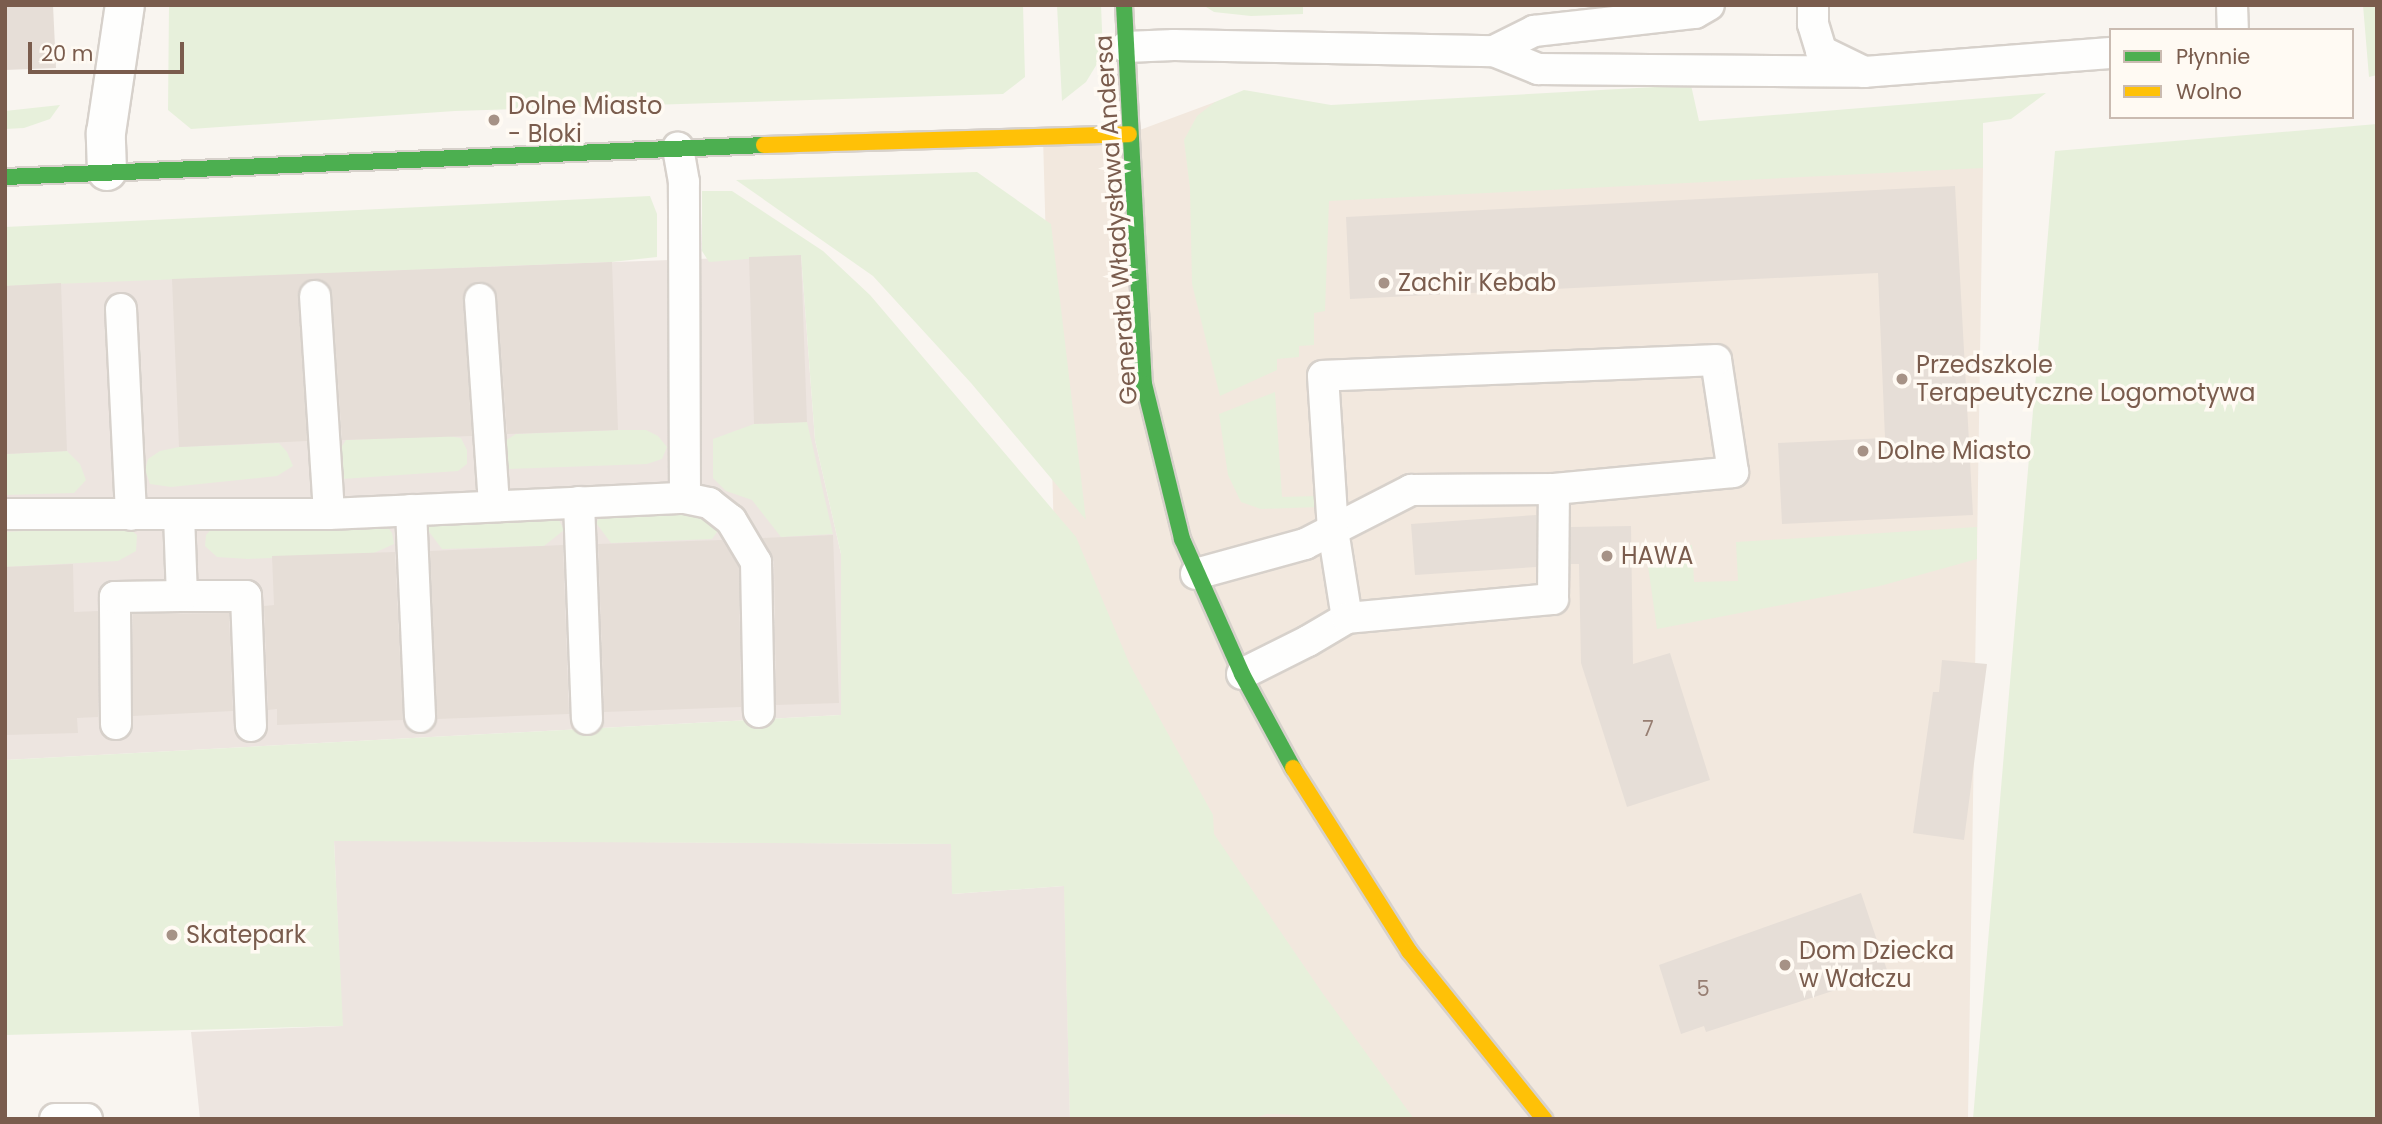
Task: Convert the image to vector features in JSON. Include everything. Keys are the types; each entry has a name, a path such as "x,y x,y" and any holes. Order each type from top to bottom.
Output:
{"main road":[{"name":"Generała Władysława Andersa","path":"1124,5 1144,384 1177,524 1196,574 1242,674 1301,782 1409,951 1544,1119"},
{"path":"5,177 678,148 1129,134"}],"street":[{"path":"107,171 106,133 125,5"}],"lane":[{"path":"1494,51 1534,31 1695,13 1709,5"},
{"path":"1813,5 1813,24 1821,51 1864,72"},
{"path":"2232,5 2233,28"},
{"path":"1126,47 1174,45 1494,51 1538,69 1864,72 2109,53"},
{"path":"678,148 684,182 685,498"},
{"path":"315,296 329,514"},
{"path":"480,299 494,506"},
{"path":"121,309 131,515"},
{"path":"1196,574 1305,544 1334,530 1411,490 1554,489 1733,472 1716,360 1323,376 1334,530 1347,618"},
{"path":"1242,674 1347,618 1553,599 1554,489"},
{"path":"5,514 329,514 685,498 709,503 732,520 756,562 759,712"},
{"path":"579,502 587,719"},
{"path":"411,510 420,717"},
{"path":"178,515 182,596"},
{"path":"116,723 115,597 246,596 251,726"},
{"path":"55,1119 87,1119"}],"shaded area":[{"path":"1215,102 1983,168 1968,1119 1070,1119 1043,137 1129,134"},
{"path":"801,255 815,440 841,554 841,715 5,760 5,285"},
{"path":"334,840 952,844 952,894 1064,886 1070,1119 200,1119 191,1032 342,1026"}],"green space":[{"path":"169,5 1023,5 1025,77 1003,94 455,111 191,129 168,110"},
{"path":"1057,5 1101,5 1103,54 1086,82 1062,101"},
{"path":"1203,5 1303,5 1303,14 1251,16 1214,12"},
{"path":"2363,5 2377,5 2377,75 2369,77"},
{"path":"1691,85 1699,121 2046,93 2011,119 1983,123 1983,168 1329,201 1325,311 1314,313 1314,345 1299,346 1299,357 1277,359 1277,370 1220,396 1192,284 1190,188 1184,140 1197,116 1215,102 1244,90 1331,105"},
{"path":"60,105 50,119 24,128 5,129 5,111"},
{"path":"2377,124 2377,1119 1973,1119 2055,151"},
{"path":"977,172 1051,224 1086,520 971,383 873,276 736,180"},
{"path":"702,191 732,191 823,251 870,295 1076,537 1130,665 1213,815 1214,834 1321,991 1414,1119 1304,1119 1299,1115 1267,1114 1250,1119 1070,1119 1064,886 952,894 951,844 334,841 343,1026 5,1035 5,760 841,715 841,554 815,440 801,255 709,262 702,251"},
{"path":"650,196 657,214 657,257 612,262 5,286 5,227"},
{"path":"1275,392 1282,497 1317,496 1318,507 1261,509 1241,502 1228,475 1219,414"},
{"path":"807,422 833,534 781,537 752,500 726,491 713,478 713,439 754,424"},
{"path":"646,430 658,436 667,447 662,459 647,464 506,469 503,442 516,434"},
{"path":"448,436 461,438 467,450 467,464 458,471 342,479 334,474 337,454 346,440"},
{"path":"279,443 287,452 293,466 277,476 171,487 150,484 145,470 148,459 160,451 179,447"},
{"path":"67,451 80,464 86,480 74,493 5,495 5,454"},
{"path":"685,498 719,529 712,539 611,543 596,523 601,515"},
{"path":"551,504 564,530 544,546 442,549 427,529 432,518"},
{"path":"381,518 392,533 394,544 374,553 248,559 217,557 205,546 206,535 217,523"},
{"path":"126,526 137,535 136,551 118,561 5,567 5,532"},
{"path":"1977,527 1977,559 1880,586 1657,629 1645,545 1692,545 1694,582 1738,581 1736,542"}],"building":[{"path":"5,5 53,5 56,68 5,70"},
{"path":"1955,186 1973,515 1782,524 1778,443 1885,438 1878,273 1350,299 1346,217"},
{"path":"801,255 807,422 754,424 749,257"},
{"path":"612,262 618,430 507,434 497,298 494,289 480,282 470,285 463,300 472,436 342,440 332,295 329,286 315,279 305,282 298,297 307,441 179,447 172,279"},
{"path":"61,283 67,451 5,454 5,286"},
{"path":"1536,515 1536,567 1415,575 1411,524"},
{"path":"1631,526 1633,664 1670,653 1710,780 1627,807 1581,663 1579,564 1571,564 1571,527"},
{"path":"833,535 839,703 776,705 774,562 762,538"},
{"path":"722,540 739,567 741,707 604,712 598,544"},
{"path":"563,545 569,714 437,719 430,551"},
{"path":"395,552 403,720 277,725 277,709 268,710 264,606 274,605 272,556"},
{"path":"73,564 74,612 98,611 98,717 77,718 78,733 5,735 5,567"},
{"path":"229,613 233,711 133,716 133,614"},
{"path":"1942,660 1987,664 1964,840 1913,833 1933,692 1939,692"},
{"name":"Dom Dziecka w Wałczu","path":"1861,893 1888,973 1706,1032 1704,1026 1681,1034 1659,965"}],"traffic: fast":[{"path":"1124,5 1144,384 1182,539 1242,674 1293,768"},
{"path":"5,177 764,145"}],"traffic: slow":[{"path":"764,145 1129,134"},
{"path":"1293,768 1409,951 1544,1119"}],"place":[{"name":"Dolne Miasto - Bloki","path":"494,120"},
{"name":"Zachir Kebab","path":"1384,283"},
{"name":"Przedszkole Terapeutyczne Logomotywa","path":"1902,379"},
{"name":"Dolne Miasto","path":"1863,451"},
{"name":"HAWA","path":"1607,556"},
{"name":"Skatepark","path":"172,935"},
{"name":"Dom Dziecka w Wałczu","path":"1785,965"}]}
